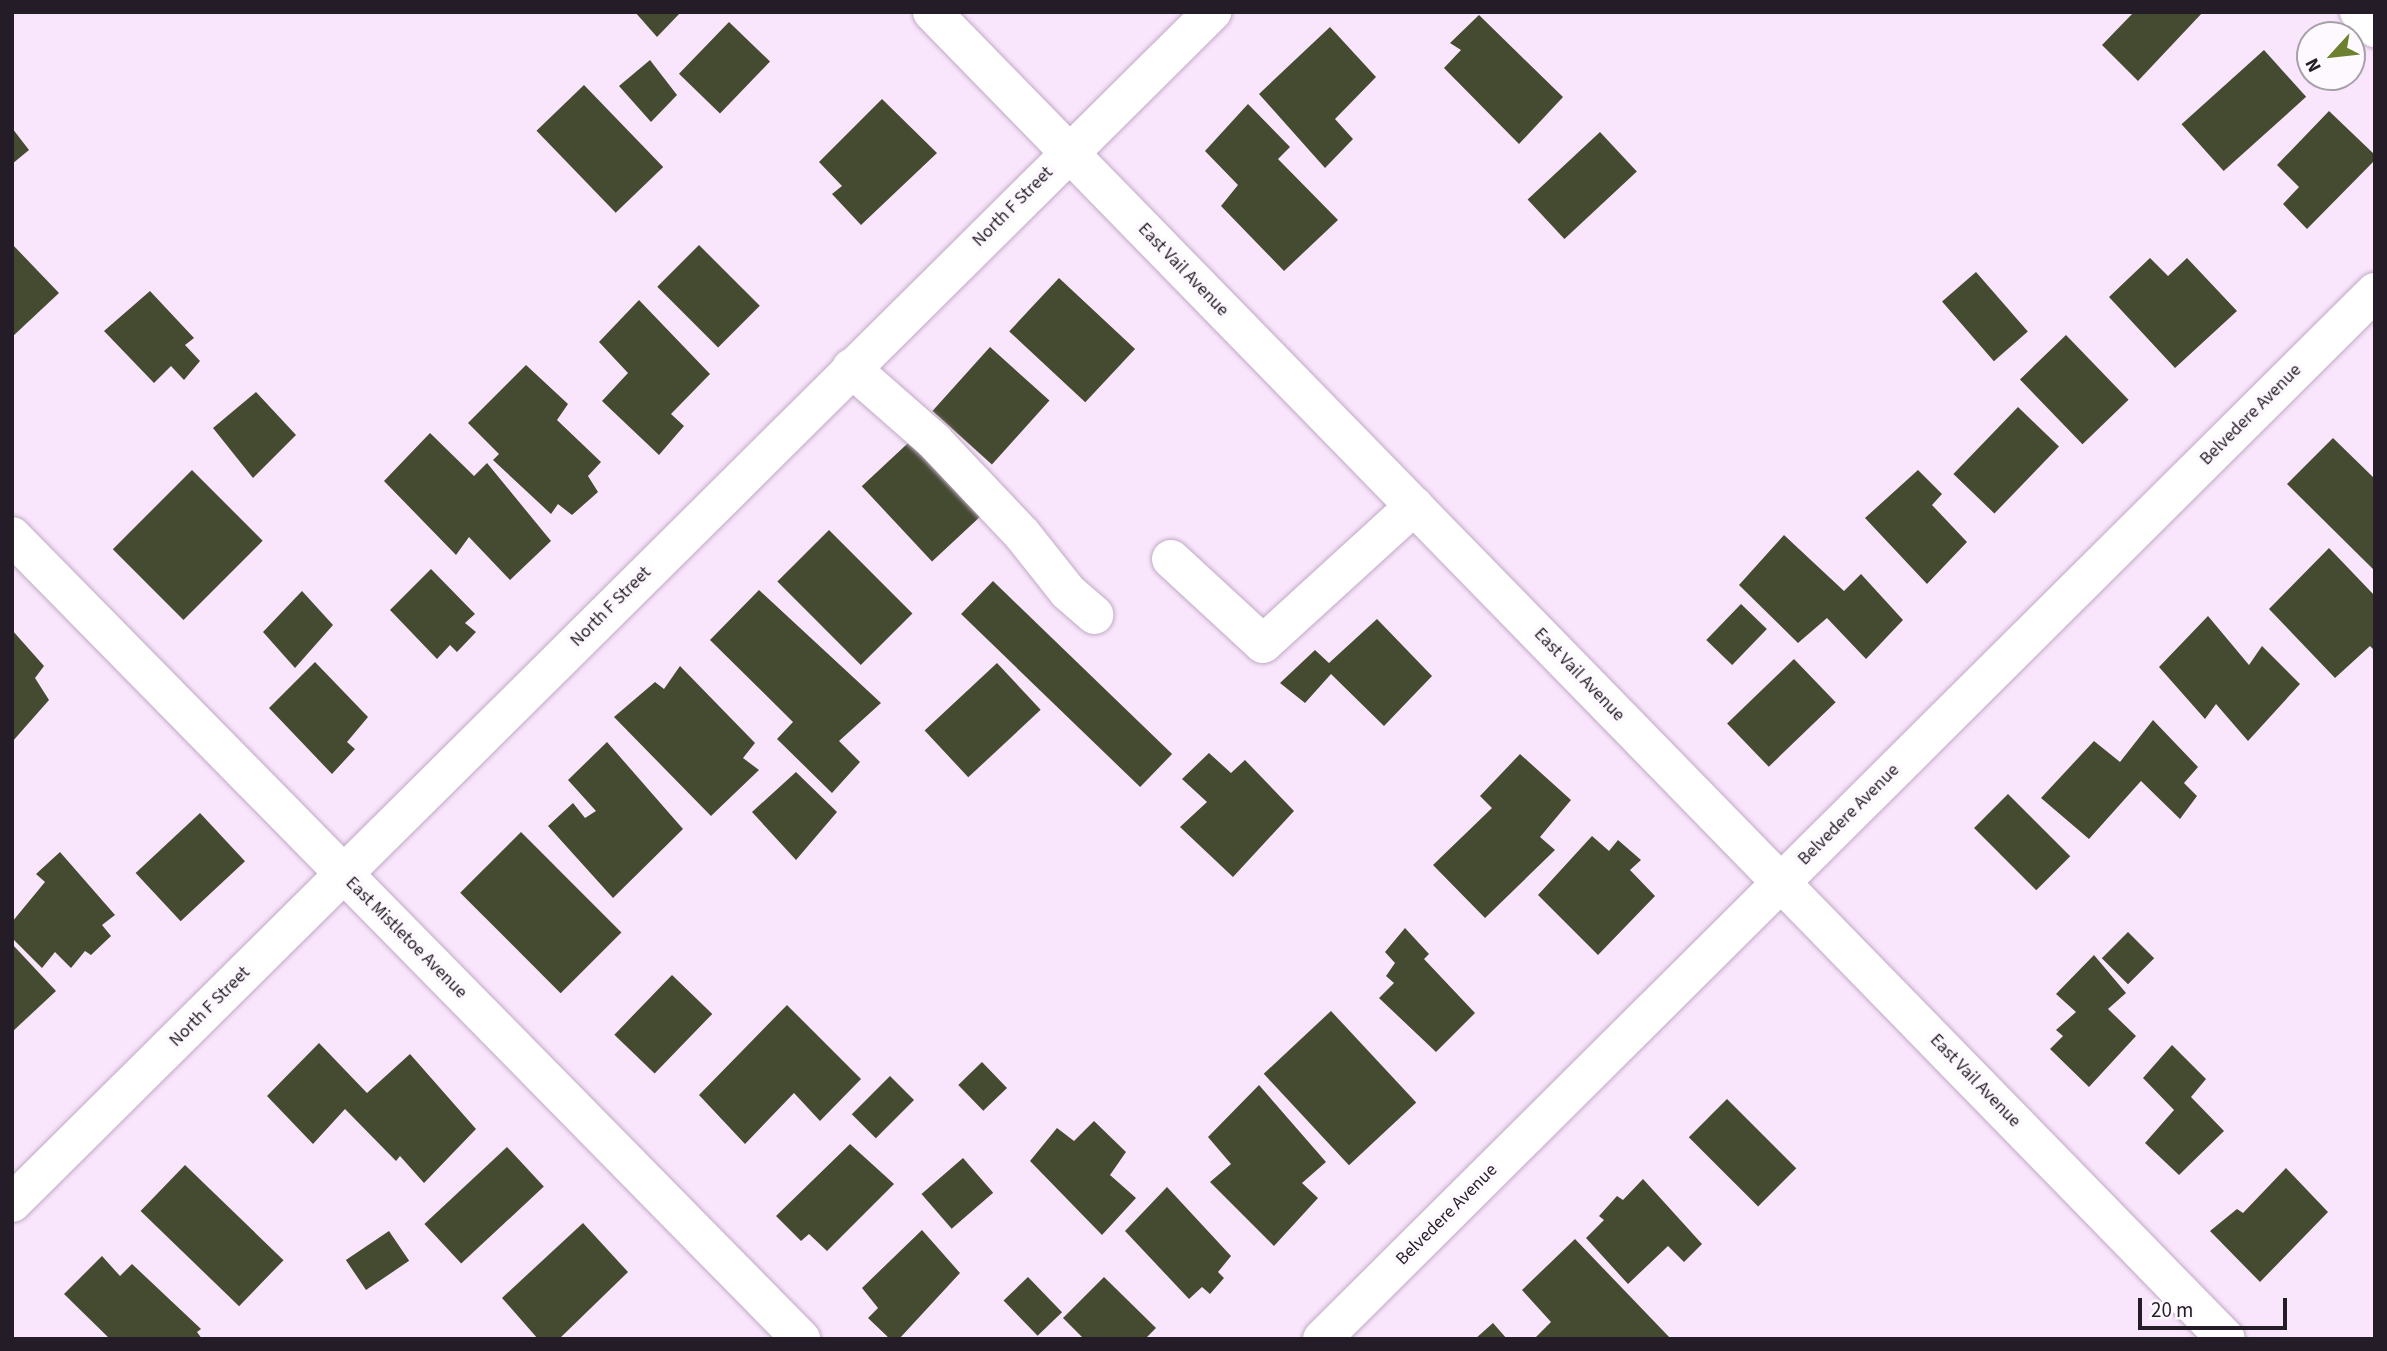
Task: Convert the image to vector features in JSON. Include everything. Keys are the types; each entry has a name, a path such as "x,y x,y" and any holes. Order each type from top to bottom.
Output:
{"street":[{"name":"East Vail Avenue","path":"932,12 2226,1339"},
{"name":"North F Street","path":"12,1203 1212,12"},
{"path":"2359,12 2375,28"},
{"name":"Belvedere Avenue","path":"1322,1339 2375,292"},
{"path":"851,368 934,441 1022,534 1068,592 1094,615"},
{"path":"1171,559 1263,644 1414,506"},
{"name":"East Mistletoe Avenue","path":"12,536 345,875 780,1332"}],"building":[{"path":"635,12 681,12 657,37"},
{"path":"2134,12 2203,12 2138,81 2102,45"},
{"path":"1479,15 1563,97 1519,144 1444,68 1461,50 1450,43"},
{"path":"729,22 770,62 720,113 679,74"},
{"path":"1330,27 1376,77 1335,119 1353,139 1325,168 1259,94"},
{"path":"2264,50 2296,86 2296,91 2301,91 2306,97 2224,171 2182,124"},
{"path":"650,60 677,95 651,122 619,86"},
{"path":"584,85 663,167 616,213 537,131"},
{"path":"882,99 937,153 861,225 832,194 842,186 819,162"},
{"path":"1248,104 1290,147 1278,159 1338,220 1284,271 1221,206 1238,185 1205,151"},
{"path":"2329,111 2375,155 2375,160 2307,229 2283,204 2299,187 2277,165"},
{"path":"12,128 29,150 12,164"},
{"path":"1600,132 1637,171 1564,239 1528,200"},
{"path":"12,244 59,293 12,337"},
{"path":"699,245 760,306 718,348 657,287"},
{"path":"2150,258 2168,276 2187,258 2237,311 2175,368 2109,297"},
{"path":"1976,272 2028,332 1994,361 1942,302"},
{"path":"1059,278 1135,349 1085,402 1009,331"},
{"path":"150,291 194,338 185,345 200,361 184,380 171,366 154,383 104,331"},
{"path":"639,300 710,374 671,414 684,426 659,455 602,401 628,373 599,342"},
{"path":"2066,335 2129,400 2082,444 2020,379"},
{"path":"990,347 1049,401 992,464 932,411"},
{"path":"526,365 568,404 557,420 601,462 588,476 598,492 572,515 558,504 551,514 493,460 499,454 468,423"},
{"path":"256,392 296,435 253,478 213,428"},
{"path":"2018,407 2059,447 1994,513 1953,474"},
{"path":"921,431 991,506 932,562 862,486"},
{"path":"430,433 474,476 487,463 551,541 510,580 469,537 456,555 384,481"},
{"path":"2333,438 2375,479 2375,571 2287,484"},
{"path":"192,470 263,541 184,620 113,549"},
{"path":"1918,470 1942,494 1932,505 1967,542 1927,584 1865,518"},
{"path":"829,530 912,613 861,665 777,582"},
{"path":"1784,535 1844,591 1861,574 1903,620 1866,659 1827,618 1798,643 1739,585"},
{"path":"2329,548 2375,596 2375,651 2370,646 2335,678 2269,609"},
{"path":"431,569 475,614 465,623 476,632 457,652 450,645 437,659 390,610"},
{"path":"993,581 1172,754 1140,787 961,614"},
{"path":"759,590 881,703 839,741 860,762 832,793 777,739 793,722 710,640"},
{"path":"302,591 333,625 295,668 263,632"},
{"path":"1741,604 1767,629 1732,665 1706,640"},
{"path":"2208,616 2249,665 2262,646 2300,684 2248,741 2216,704 2205,719 2159,667"},
{"path":"1377,619 1432,676 1384,726 1331,674 1305,703 1280,683 1315,650 1329,663"},
{"path":"12,630 44,666 35,678 49,700 12,742"},
{"path":"1794,659 1836,702 1769,767 1727,724"},
{"path":"315,662 368,717 347,742 355,749 332,774 269,708"},
{"path":"997,663 1041,710 968,777 925,731"},
{"path":"680,666 755,743 743,758 759,770 711,816 614,717 655,682 664,689"},
{"path":"2153,720 2198,767 2184,783 2197,796 2180,819 2141,781 2089,839 2041,798 2094,741 2120,762"},
{"path":"607,742 683,829 613,898 548,826 573,803 585,818 596,811 568,780"},
{"path":"1209,753 1231,773 1245,760 1294,811 1233,877 1180,827 1207,802 1182,779"},
{"path":"1520,754 1571,800 1540,837 1555,850 1485,918 1433,865 1492,808 1480,796"},
{"path":"796,772 837,812 796,860 752,812"},
{"path":"2008,794 2070,856 2036,890 1974,828"},
{"path":"200,813 245,861 181,921 136,873"},
{"path":"521,832 621,932 561,993 460,893"},
{"path":"1592,836 1609,851 1618,840 1641,860 1630,870 1655,896 1598,955 1538,895"},
{"path":"60,852 115,915 102,925 111,936 91,955 85,951 71,968 55,952 42,968 12,938 12,922 45,882 36,874"},
{"path":"1405,928 1429,954 1424,959 1475,1013 1436,1052 1379,998 1394,983 1386,976 1395,963 1385,952"},
{"path":"2128,932 2154,958 2128,984 2102,958"},
{"path":"12,944 56,991 12,1032"},
{"path":"2094,955 2126,993 2108,1009 2136,1036 2089,1087 2050,1049 2063,1036 2056,1030 2076,1012 2056,994"},
{"path":"672,975 712,1014 655,1074 614,1035"},
{"path":"787,1005 861,1079 820,1121 794,1093 745,1144 699,1095"},
{"path":"1331,1011 1416,1102 1349,1165 1264,1074"},
{"path":"319,1043 367,1093 410,1054 476,1129 424,1183 400,1156 396,1161 345,1109 313,1144 267,1096"},
{"path":"2172,1045 2206,1079 2191,1097 2224,1131 2179,1175 2145,1143 2174,1110 2143,1078"},
{"path":"982,1062 1007,1088 983,1111 958,1085"},
{"path":"890,1076 914,1100 876,1138 852,1114"},
{"path":"1259,1085 1326,1162 1302,1183 1318,1198 1274,1246 1210,1182 1231,1164 1208,1137"},
{"path":"1727,1099 1796,1168 1758,1206 1689,1137"},
{"path":"1094,1121 1126,1152 1110,1175 1136,1198 1102,1235 1030,1161 1057,1128 1074,1141"},
{"path":"850,1144 894,1184 827,1251 809,1234 801,1241 776,1216"},
{"path":"507,1147 544,1186 461,1264 424,1224"},
{"path":"963,1158 993,1193 952,1229 921,1194"},
{"path":"185,1165 284,1260 239,1306 141,1211"},
{"path":"2286,1168 2328,1212 2260,1282 2210,1231 2237,1209 2243,1213"},
{"path":"1643,1179 1702,1244 1684,1262 1668,1246 1628,1284 1586,1238 1604,1220 1599,1216 1617,1196 1623,1200"},
{"path":"1167,1187 1231,1256 1218,1272 1224,1278 1210,1294 1202,1287 1189,1299 1125,1231"},
{"path":"583,1223 628,1272 559,1339 538,1339 502,1298"},
{"path":"922,1230 960,1273 899,1339 890,1339 868,1318 878,1308 862,1288"},
{"path":"389,1231 409,1261 366,1290 346,1260"},
{"path":"1575,1239 1671,1339 1534,1339 1551,1322 1522,1290"},
{"path":"102,1256 120,1276 132,1264 201,1329 197,1332 202,1339 110,1339 64,1294"},
{"path":"1028,1277 1062,1312 1038,1336 1004,1301"},
{"path":"1104,1277 1156,1328 1145,1339 1084,1339 1063,1318"},
{"path":"1493,1323 1507,1339 1475,1339"}]}
